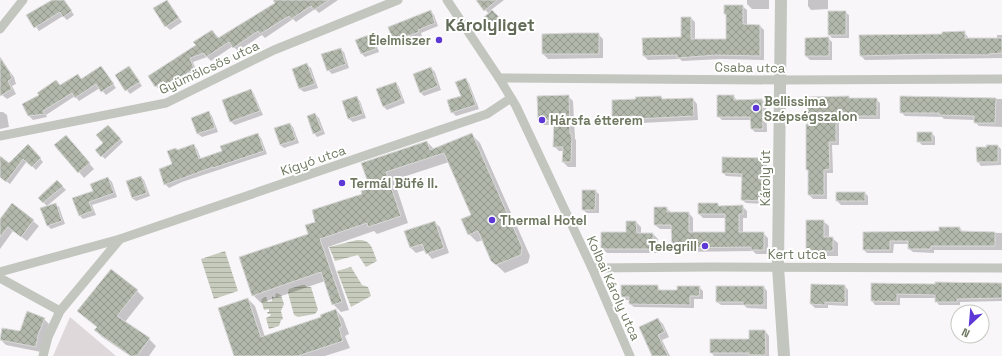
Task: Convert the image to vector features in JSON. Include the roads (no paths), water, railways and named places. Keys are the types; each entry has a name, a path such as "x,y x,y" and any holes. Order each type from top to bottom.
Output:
{"street":[{"path":"0,28 23,0"},
{"name":"Gyümölcsös utca","path":"0,136 166,103 274,50 398,0"},
{"name":"Kolbai Károly utca","path":"447,0 511,98 592,268 630,356"},
{"name":"Károly út","path":"781,0 778,267 784,356"},
{"name":"Csaba utca","path":"499,78 780,80 1002,79"},
{"name":"Kígyó utca","path":"0,272 120,239 487,114 511,98"},
{"path":"43,356 48,337 60,311 120,239"},
{"name":"Kert utca","path":"592,268 1002,268"},
{"path":"0,278 60,311"}],"place":[{"name":"Élelmiszer","path":"439,40"},
{"name":"Bellissima Szépségszalon","path":"756,108"},
{"name":"Hársfa étterem","path":"542,120"},
{"name":"Termál Büfé II.","path":"342,183"},
{"name":"Thermal Hotel","path":"492,220"},
{"name":"Telegrill","path":"705,246"}],"district":[{"name":"Károlyliget","path":"490,25"}]}
